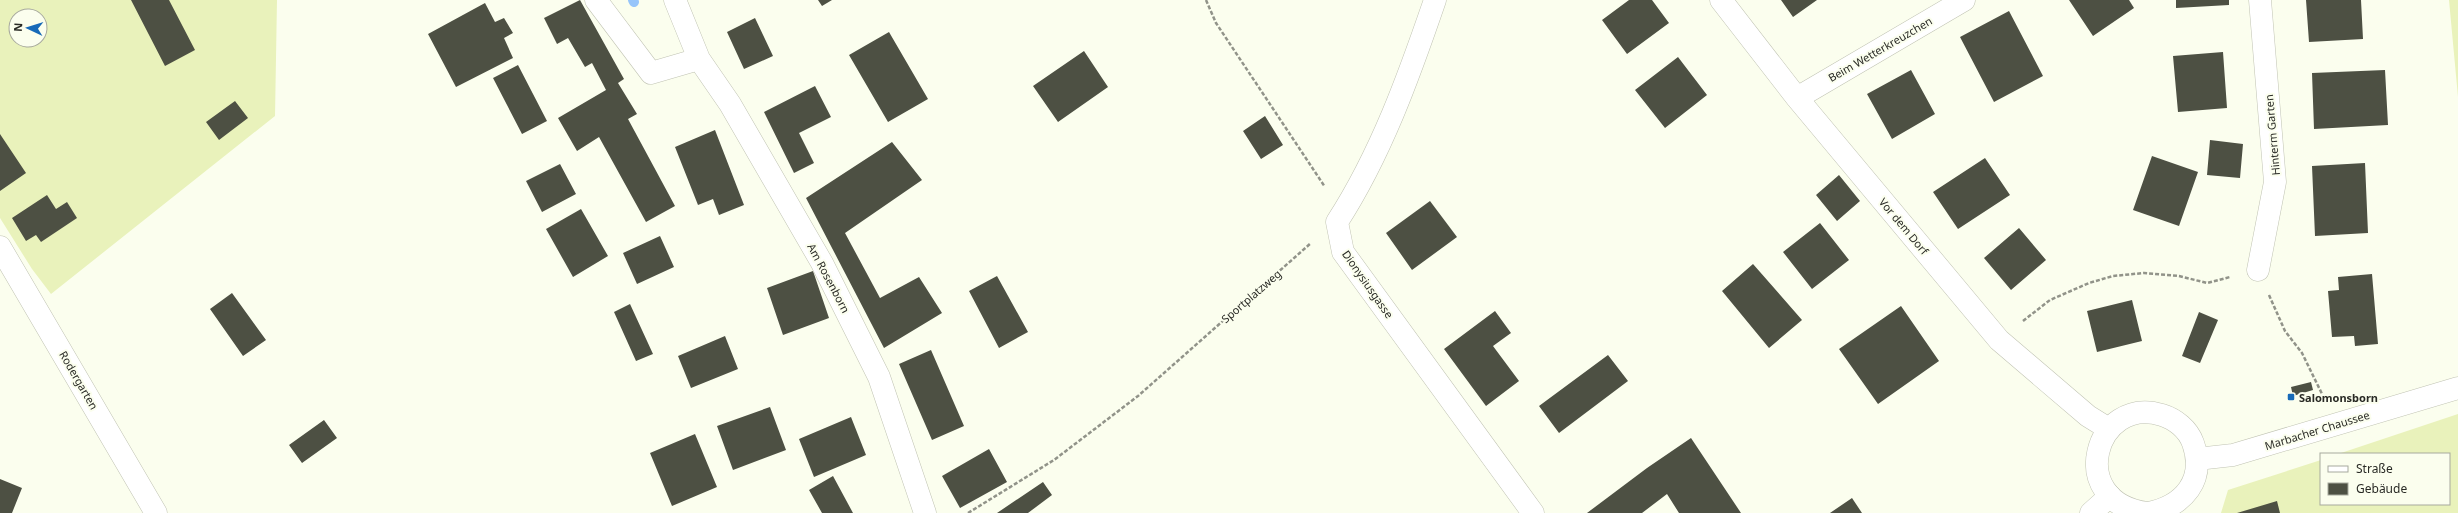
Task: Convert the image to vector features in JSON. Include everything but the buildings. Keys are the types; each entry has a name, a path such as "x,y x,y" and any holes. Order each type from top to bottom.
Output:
{"street":[{"path":"596,0 652,73 699,59"},
{"name":"Am Rosenborn","path":"675,0 699,59 730,104 822,262 879,377 925,513"},
{"path":"1337,222 1352,199 1403,92 1435,0"},
{"name":"Vor dem Dorf","path":"1721,0 1796,98 1999,340 2088,416 2109,429"},
{"name":"Beim Wetterkreuzchen","path":"1796,98 1964,0"},
{"name":"Hinterm Garten","path":"2258,270 2275,182 2260,0"},
{"name":"Dionysiusgasse","path":"1337,222 1344,252 1533,513"},
{"name":"Rodergarten","path":"0,247 156,513"},
{"name":"Marbacher Chaussee","path":"2197,459 2233,455 2458,388"},
{"path":"2154,412 2170,418 2183,428 2192,441 2197,459 2196,474 2190,489 2178,502 2154,512 2131,511 2116,503 2098,476 2096,460 2100,443 2109,429 2122,419 2137,413 2154,412"},
{"path":"2090,513 2110,496"}],"path":[{"path":"1206,0 1216,23 1333,200 1337,222"},
{"name":"Sportplatzweg","path":"968,513 1054,460 1138,396 1337,222"},
{"path":"1999,340 2050,300 2089,283 2113,276 2144,273 2179,276 2207,283 2258,270 2285,331 2302,353 2336,424"}],"green space":[{"path":"0,0 277,0 275,116 51,294 32,269 0,218"},
{"path":"2449,0 2458,0 2458,97"},
{"path":"2458,414 2458,513 2221,513 2228,490 2320,460 2320,505 2450,505 2450,453 2341,453"}],"place":[{"name":"Salomonsborn","path":"2291,397"}]}
